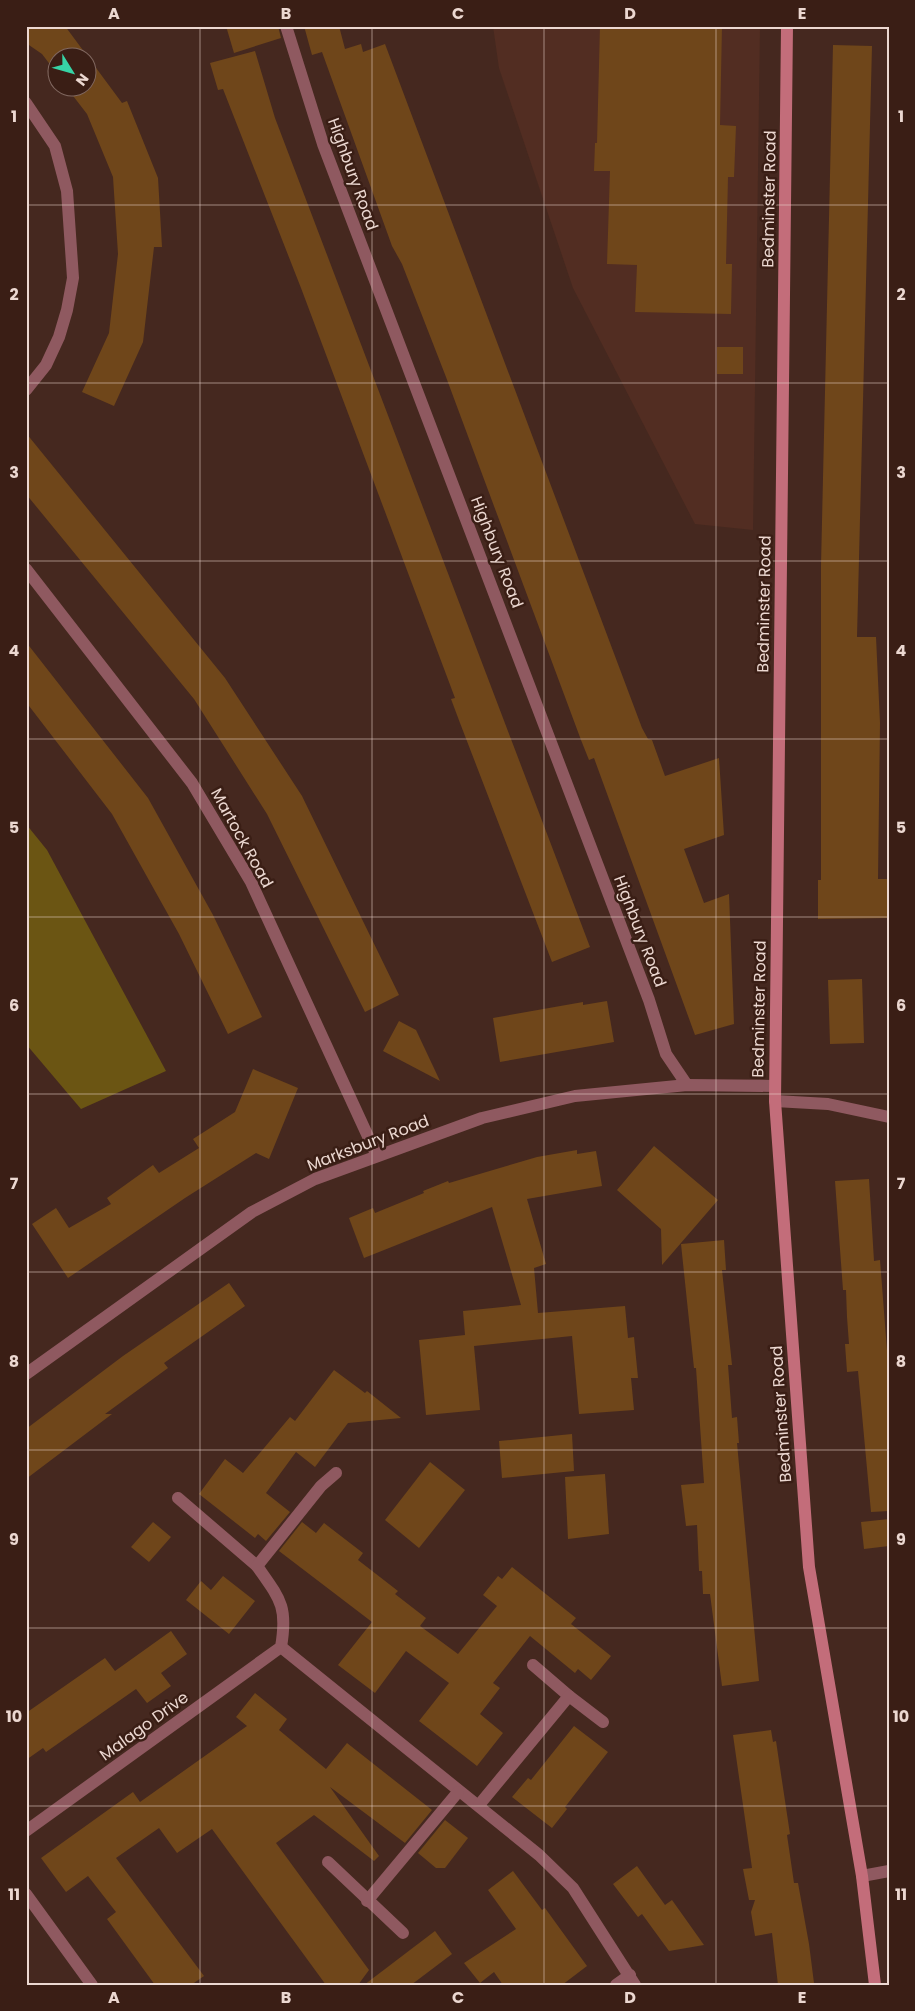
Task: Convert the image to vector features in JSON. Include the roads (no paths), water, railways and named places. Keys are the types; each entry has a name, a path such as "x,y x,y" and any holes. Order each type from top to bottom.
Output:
{"main road":[{"name":"Bedminster Road","path":"787,26 775,1101 809,1567 862,1876 875,1985"}],"street":[{"name":"Highbury Road","path":"286,26 323,144 650,1000 666,1054 687,1084"},
{"path":"26,103 55,146 66,191 73,278 67,310 59,337 46,365 26,390"},
{"name":"Martock Road","path":"26,568 192,783 250,882 377,1156"},
{"name":"Marksbury Road","path":"26,1374 252,1212 315,1179 494,1114 575,1096 687,1084 775,1086"},
{"path":"775,1101 828,1104 889,1117"},
{"path":"257,1566 321,1486 336,1473"},
{"path":"178,1498 257,1566 281,1600 284,1628 281,1648 458,1792 479,1805 539,1855 573,1888 633,1980 616,1985"},
{"name":"Malago Drive","path":"26,1831 281,1648"},
{"path":"533,1665 602,1722"},
{"path":"479,1805 569,1696"},
{"path":"367,1901 458,1792"},
{"path":"328,1862 367,1901 403,1933"},
{"path":"862,1876 889,1871"},
{"path":"26,1894 92,1985"}]}
